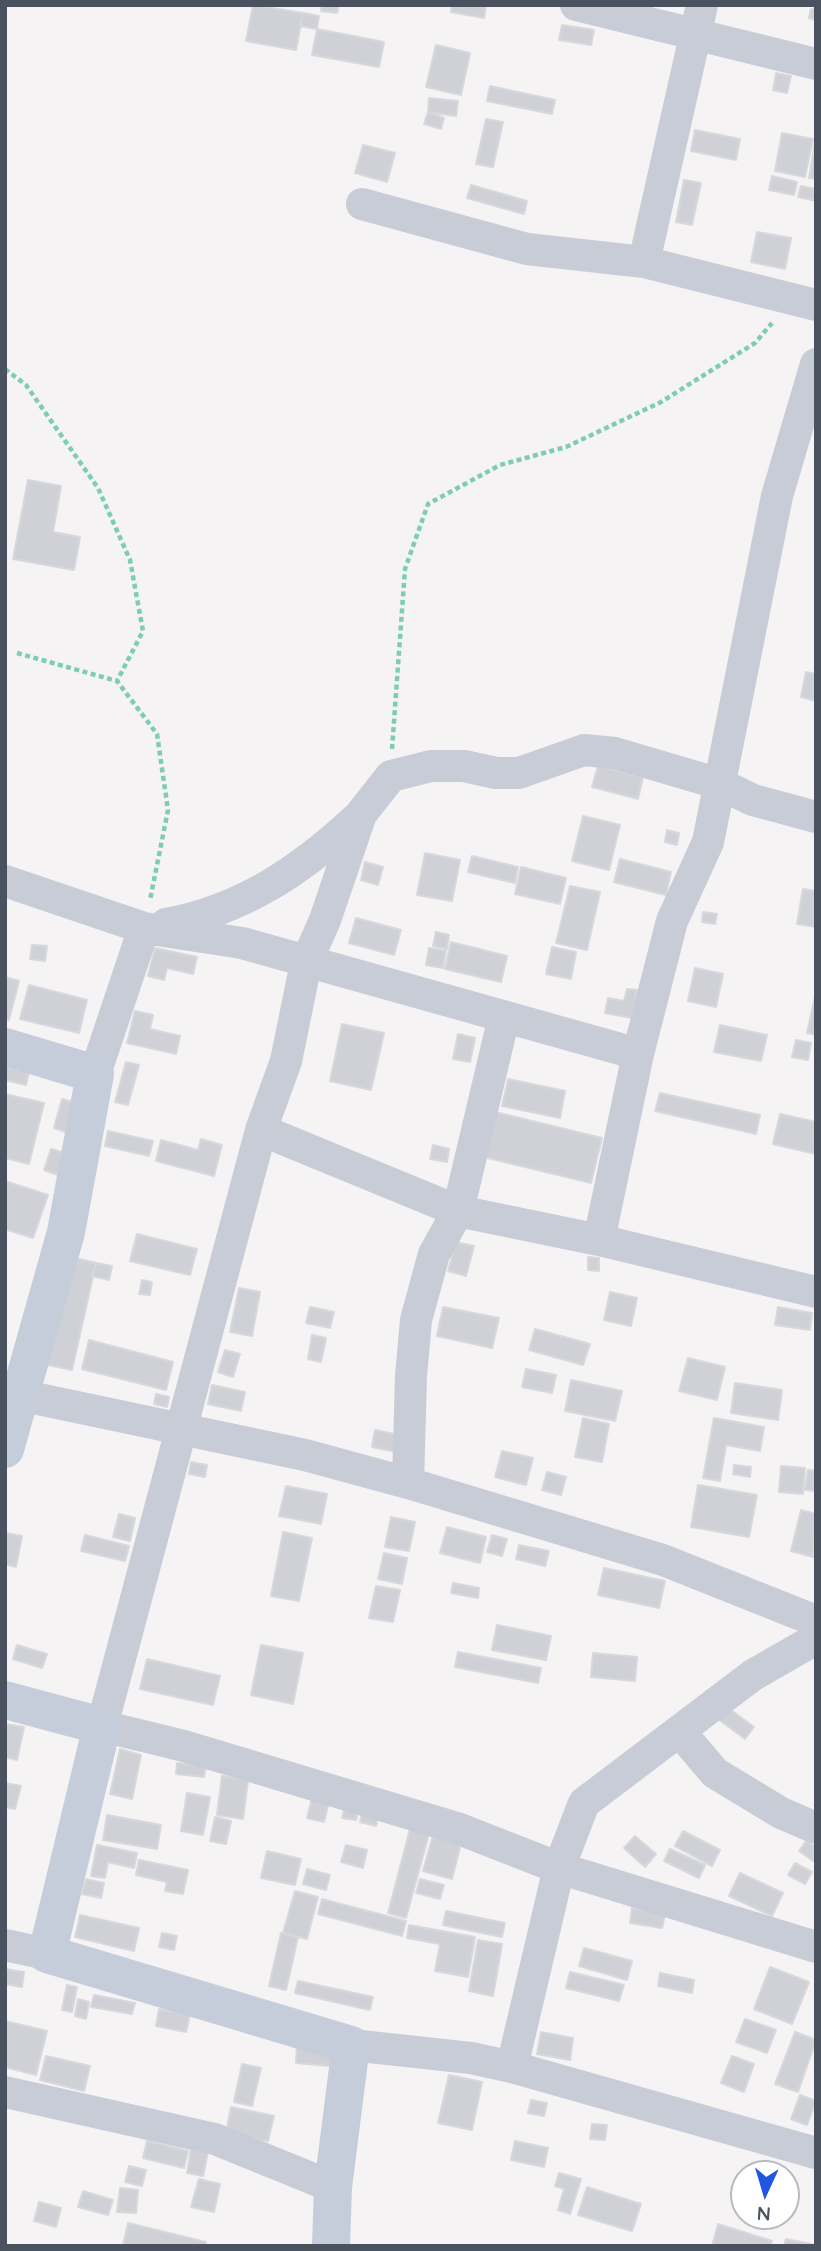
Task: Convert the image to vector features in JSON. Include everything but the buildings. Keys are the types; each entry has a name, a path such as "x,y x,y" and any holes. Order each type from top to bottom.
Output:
{"street":[{"path":"576,5 698,19 816,64"},
{"path":"644,262 698,19"},
{"path":"362,204 527,249 644,262 805,302"},
{"path":"599,1240 638,1054 672,921 708,842 777,496 816,364"},
{"path":"144,928 202,917 256,895 314,858 361,814 391,776 430,766 464,766 496,773 519,773 584,750 615,753 720,784 752,800 816,817"},
{"path":"47,1954 102,1726 261,1130 286,1061 306,963 325,920 361,814"},
{"path":"5,881 144,928 242,943 638,1054"},
{"path":"5,1449 12,1394 66,1232 95,1074 144,928"},
{"path":"408,1483 411,1376 416,1320 434,1254 458,1212 504,1017"},
{"path":"5,1047 95,1074"},
{"path":"261,1130 458,1212 599,1240 816,1292"},
{"path":"12,1394 305,1455 408,1483 663,1560 816,1621"},
{"path":"512,2067 559,1868 584,1803 753,1675 816,1639"},
{"path":"5,1700 184,1746 457,1828 559,1868 816,1947"},
{"path":"680,1732 715,1773 781,1813 816,1828"},
{"path":"5,1945 47,1954 351,2045 471,2058 512,2067 816,2153"},
{"path":"331,2246 333,2187 351,2045"},
{"path":"5,2092 131,2123 215,2139 333,2187"}],"path":[{"path":"391,776 396,667 405,569 428,504 500,465 566,447 662,402 755,342 805,302"},
{"path":"5,369 26,385 98,488 130,560 143,631 117,681"},
{"path":"17,653 117,681 158,734 169,810 144,928"}]}
